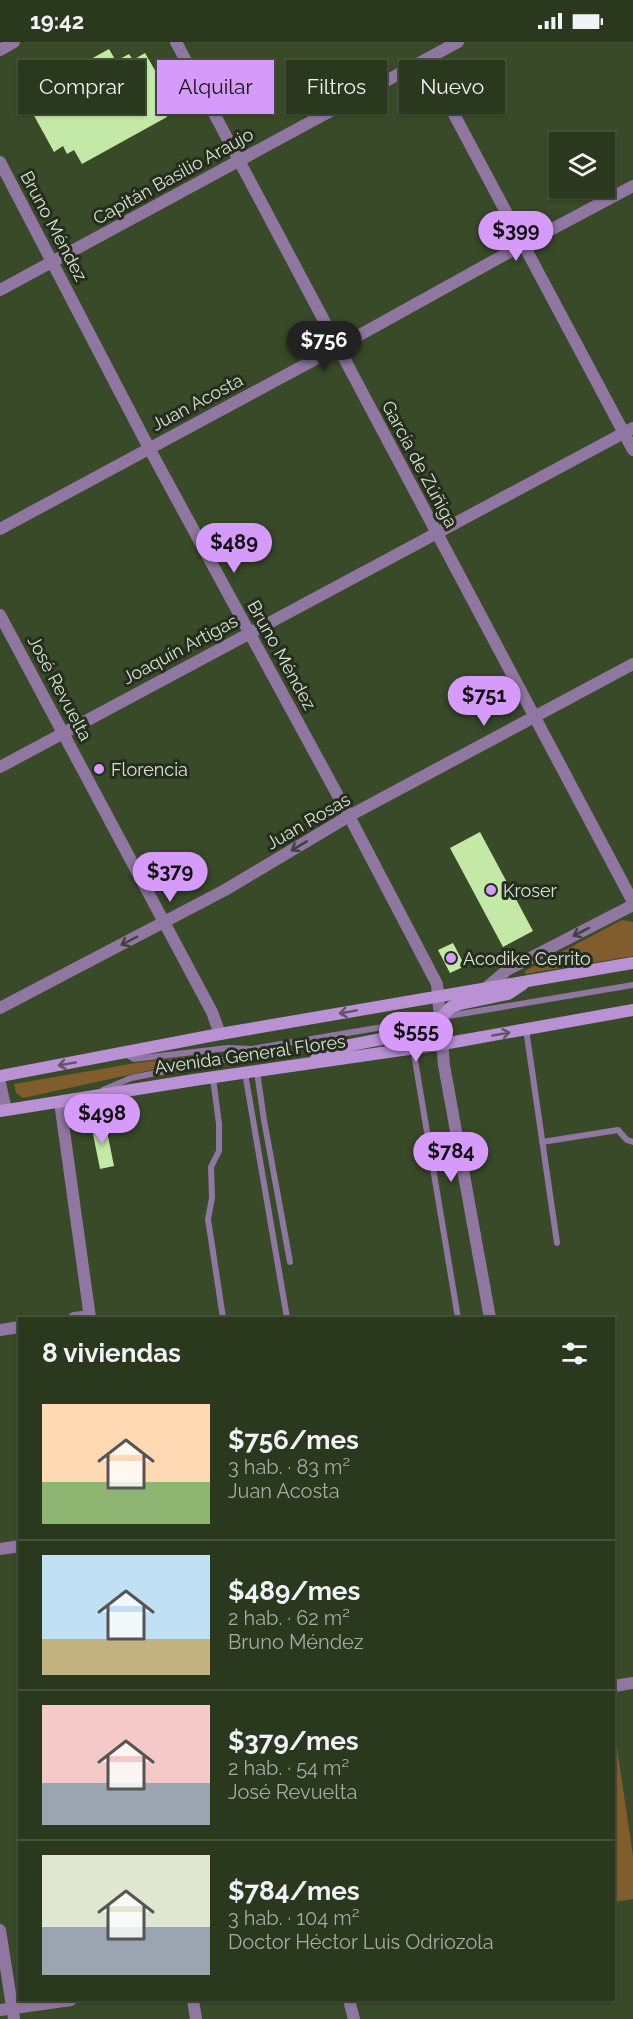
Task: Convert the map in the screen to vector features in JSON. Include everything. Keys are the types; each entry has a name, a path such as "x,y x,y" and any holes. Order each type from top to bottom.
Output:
{"main road":[{"name":"Avenida General Flores","path":"0,1076 220,1034 633,963"},
{"path":"307,1063 335,1048 428,1028 451,1007 508,994 528,981"},
{"name":"Avenida General Flores","path":"3,1110 443,1044 633,1010"}],"street":[{"path":"0,50 14,42"},
{"name":"García de Zúñiga","path":"176,42 633,903"},
{"name":"Capitán Basilio Araujo","path":"425,60 458,42"},
{"name":"Capitán Basilio Araujo","path":"0,290 399,74"},
{"path":"454,114 629,431 633,450"},
{"name":"Bruno Méndez","path":"0,162 149,448 349,816 437,984 444,1065 490,1317"},
{"name":"Juan Acosta","path":"0,529 338,348 633,186"},
{"name":"Joaquín Artigas","path":"0,767 629,431"},
{"name":"José Revuelta","path":"0,615 213,1012 220,1034"},
{"name":"Juan Rosas","path":"0,1008 225,890 349,816 633,664"},
{"path":"486,988 507,970 633,903"},
{"path":"0,1083 3,1110"},
{"path":"60,1102 90,1317"},
{"path":"0,1330 18,1327"},
{"path":"0,1549 18,1546"},
{"path":"615,1686 633,1683"},
{"path":"0,1930 9,2012 66,2001"},
{"path":"193,2001 196,2019"},
{"path":"349,2001 354,2019"}],"lane":[{"name":"Avenida General Flores","path":"124,1054 134,1059 228,1048 252,1049 633,985"},
{"path":"526,1029 557,1243"},
{"path":"413,1048 458,1317"},
{"name":"Avenida General Flores","path":"86,1097 131,1078 232,1058 252,1049"},
{"path":"251,1073 264,1120 290,1262"},
{"path":"251,1073 287,1317"},
{"path":"213,1078 219,1124 219,1150 211,1167 212,1198 208,1219 223,1317"},
{"path":"542,1142 618,1130 627,1140 633,1142"}],"shaded area":[{"path":"622,920 633,922 633,956 525,974 525,971"},
{"path":"210,1054 211,1057 23,1098 16,1093 14,1084 136,1063"},
{"path":"615,1742 633,1856 633,1899 615,1902"}],"building":[{"path":"109,49 115,60 89,60"},
{"path":"145,53 157,74 157,114 165,114 167,117 82,164 74,150 67,154 63,146 54,152 33,114 145,114 145,60 133,60"},
{"path":"129,54 133,60 118,60"},
{"name":"Kroser","path":"480,832 533,931 503,947 450,848"},
{"name":"Acodike Cerrito","path":"453,943 465,966 450,973 438,950"},
{"path":"105,1121 114,1166 100,1169 91,1124"}],"place":[{"name":"Florencia","path":"99,769"},
{"name":"Kroser","path":"491,890"},
{"name":"Acodike Cerrito","path":"451,958"}]}
